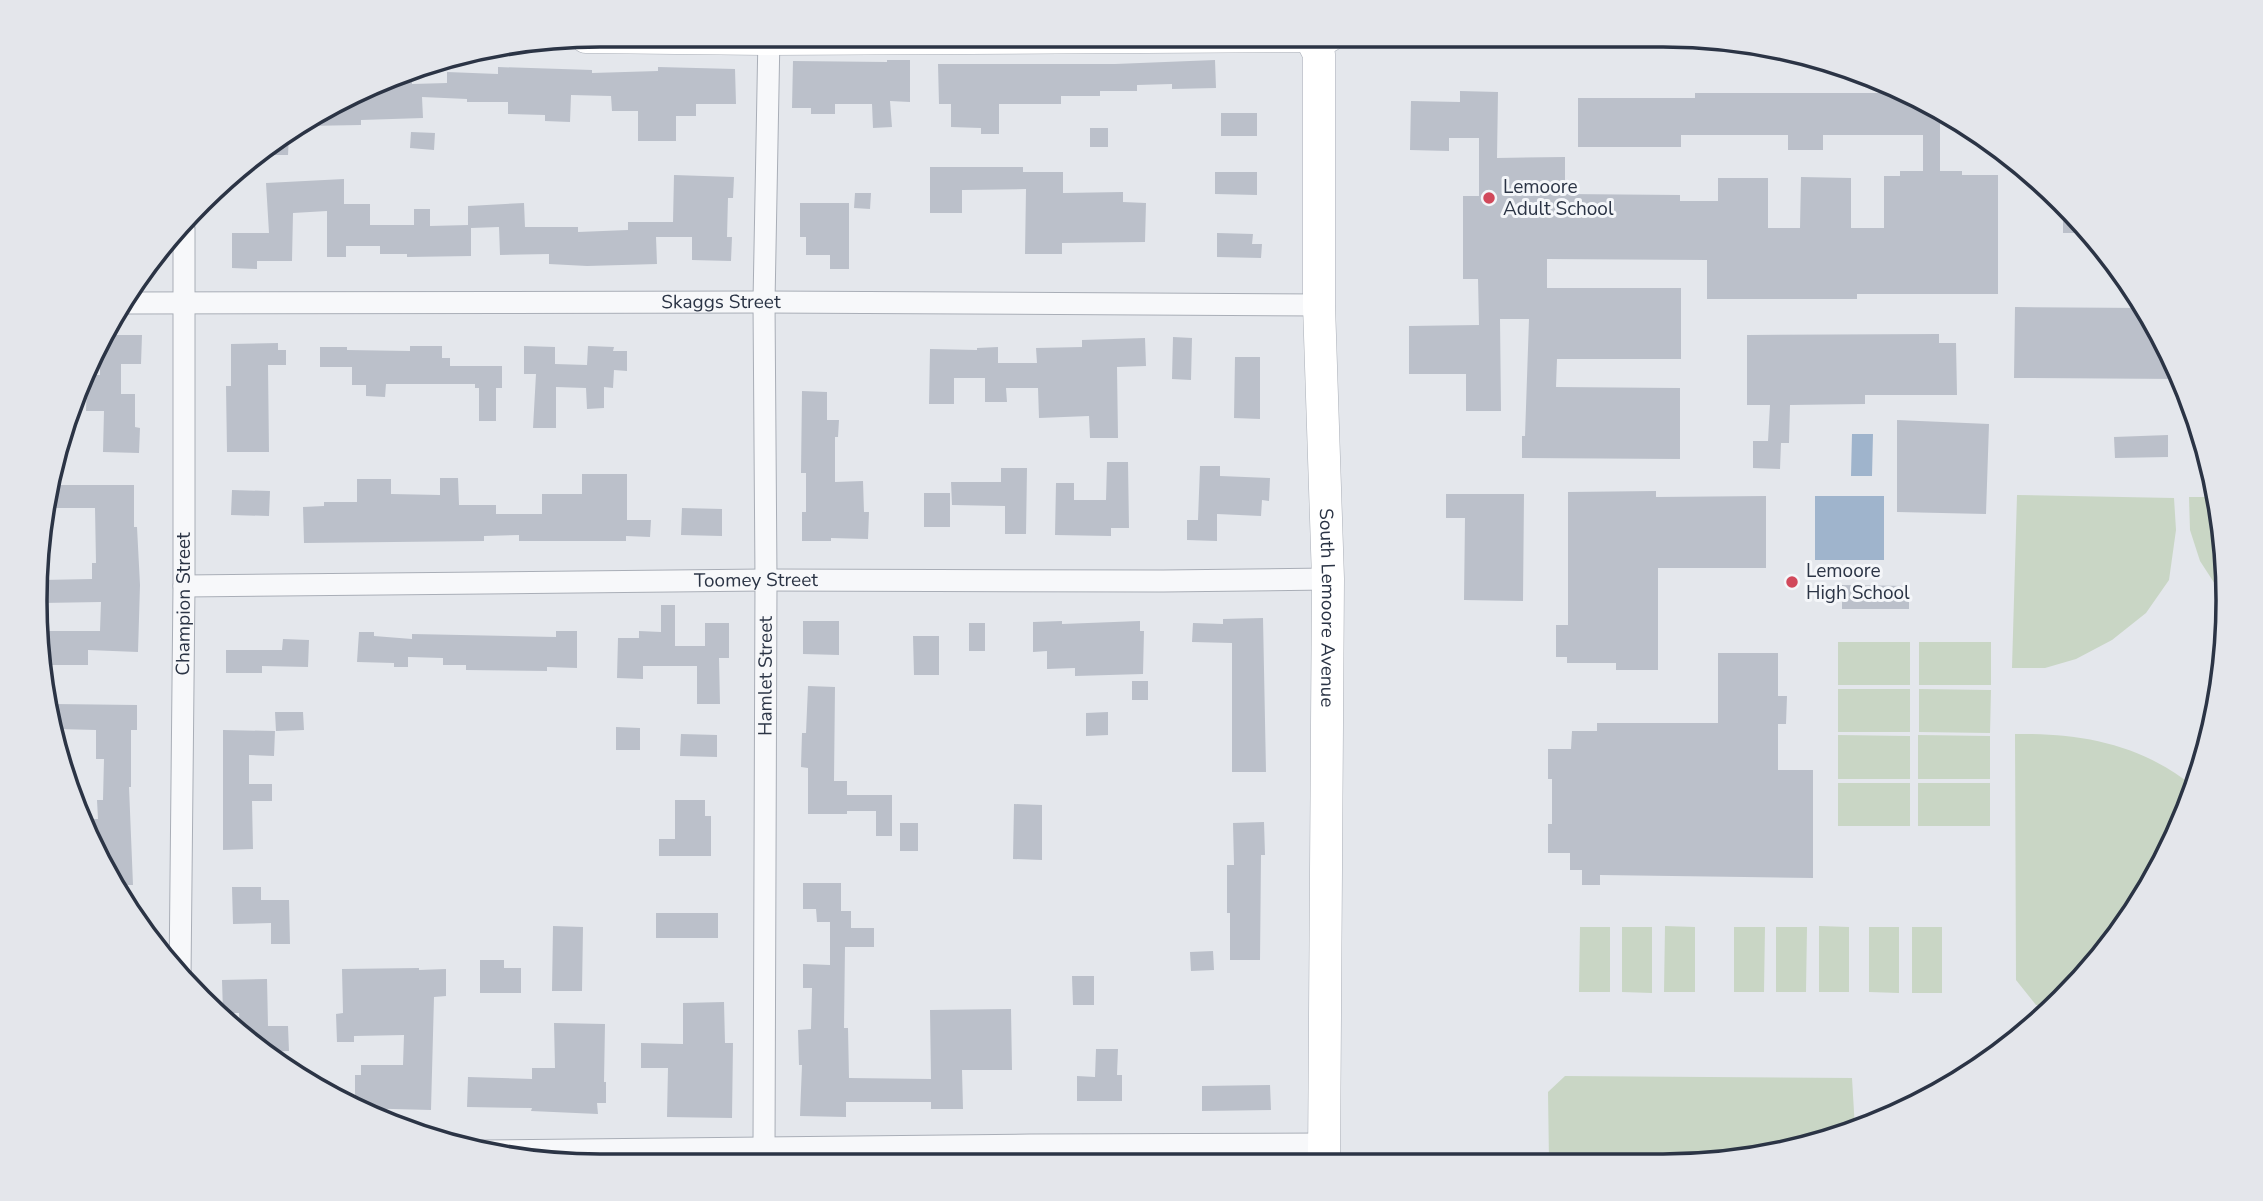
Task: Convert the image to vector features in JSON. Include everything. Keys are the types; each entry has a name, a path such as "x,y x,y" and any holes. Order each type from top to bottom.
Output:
{"main road":[{"name":"South Lemoore Avenue","path":"1321,47 1319,305 1328,579 1324,1153"}],"street":[{"name":"Hamlet Street","path":"764,1148 764,302 769,47"},
{"name":"Champion Street","path":"180,959 184,237"},
{"name":"Skaggs Street","path":"134,303 1319,305"},
{"name":"Toomey Street","path":"184,586 766,580 1328,579"},
{"path":"547,1151 764,1148 1324,1153"}],"green space":[{"path":"2017,495 2174,498 2176,530 2169,580 2146,613 2112,640 2076,659 2045,668 2012,668"},
{"path":"2189,497 2206,497 2216,585 2200,561 2190,530"},
{"path":"1838,642 1910,642 1910,685 1838,685"},
{"path":"1919,642 1991,642 1991,685 1919,685"},
{"path":"1838,689 1910,689 1910,732 1838,732"},
{"path":"1919,689 1991,690 1990,733 1919,732"},
{"path":"2015,734 2063,736 2109,744 2153,760 2185,780 2174,812 2142,877 2123,908 2078,965 2039,1005 2036,1005 2016,980"},
{"path":"1838,735 1910,736 1910,779 1838,779"},
{"path":"1918,735 1990,736 1990,779 1918,779"},
{"path":"1838,783 1910,783 1910,826 1838,826"},
{"path":"1918,783 1990,783 1990,826 1918,826"},
{"path":"1665,926 1695,927 1695,992 1664,992"},
{"path":"1819,926 1849,927 1849,992 1819,992"},
{"path":"1580,927 1610,927 1610,992 1579,992"},
{"path":"1622,927 1652,927 1652,993 1622,992"},
{"path":"1734,927 1765,927 1764,992 1734,992"},
{"path":"1776,927 1807,927 1806,992 1776,992"},
{"path":"1869,927 1899,927 1899,993 1869,992"},
{"path":"1912,927 1942,927 1942,993 1912,993"},
{"path":"1565,1076 1852,1078 1854,1119 1806,1135 1735,1149 1662,1154 1549,1154 1548,1092"}],"water":[{"path":"1852,434 1873,434 1872,476 1851,476"},
{"path":"1815,496 1884,496 1884,560 1815,560"}],"building":[{"path":"910,60 910,102 890,101 892,127 873,128 872,104 835,104 835,114 811,114 811,108 792,108 793,61"},
{"path":"1215,60 1216,88 1172,89 1172,84 1137,85 1137,91 1100,91 1100,96 1061,96 1061,104 999,104 999,134 981,134 981,128 951,127 951,104 939,104 938,64 1115,64"},
{"path":"498,67 592,70 592,73 658,71 658,67 735,69 736,104 696,104 696,116 676,116 676,141 638,141 638,111 612,111 611,96 571,95 570,122 545,121 545,115 508,114 508,102 467,102 467,99 422,97 423,118 361,120 361,125 316,126 356,104 412,81 412,84 447,83 447,72 498,74"},
{"path":"1460,91 1498,92 1497,158 1565,157 1565,194 1680,195 1680,201 1718,201 1718,178 1768,178 1768,228 1800,228 1801,177 1851,178 1851,228 1884,228 1884,176 1900,176 1900,171 1923,171 1923,135 1823,135 1823,150 1788,150 1788,135 1681,135 1681,147 1578,147 1578,98 1695,98 1695,93 1883,93 1940,122 1940,171 1962,171 1962,175 1998,175 1998,294 1857,294 1857,299 1707,299 1707,260 1547,259 1547,288 1681,288 1681,359 1557,359 1556,387 1680,388 1680,459 1522,458 1529,319 1500,319 1501,411 1466,411 1466,374 1409,374 1409,326 1479,325 1478,279 1463,279 1463,196 1479,196 1479,138 1449,138 1449,151 1410,150 1411,101 1460,102"},
{"path":"1221,113 1257,113 1257,136 1221,136"},
{"path":"1090,128 1108,128 1108,147 1090,147"},
{"path":"411,132 435,133 434,150 410,148"},
{"path":"289,143 288,155 273,155"},
{"path":"930,167 1023,167 1023,172 1063,172 1063,193 1123,192 1123,202 1146,203 1145,242 1062,243 1062,254 1025,254 1026,189 962,190 962,213 930,213"},
{"path":"1215,172 1257,172 1257,195 1215,194"},
{"path":"674,175 734,177 733,198 728,198 727,237 732,237 731,261 692,260 692,237 656,237 657,264 549,264 549,254 500,255 499,227 471,228 471,256 407,257 407,254 380,254 380,246 346,246 346,257 327,257 327,211 293,213 292,261 257,261 257,269 232,268 232,233 269,233 266,183 344,179 344,204 370,204 370,225 414,225 414,209 430,209 430,226 468,225 468,206 524,203 525,227 578,227 578,232 628,230 628,222 673,222"},
{"path":"855,193 871,193 870,209 854,208"},
{"path":"800,203 849,203 849,269 830,269 830,255 806,255 806,237 800,237"},
{"path":"2063,219 2075,233 2063,233"},
{"path":"1217,233 1253,234 1252,244 1262,244 1261,258 1217,257"},
{"path":"2015,307 2132,308 2169,379 2014,378"},
{"path":"1939,334 1939,343 1956,343 1957,395 1865,395 1865,404 1790,405 1789,443 1781,443 1780,469 1753,468 1753,441 1768,441 1770,405 1747,405 1747,335"},
{"path":"115,335 142,335 141,364 121,364 121,394 135,394 135,427 140,428 139,453 103,452 104,411 86,411 89,389 95,375 100,375 100,365"},
{"path":"1173,337 1192,338 1191,380 1172,379"},
{"path":"1145,338 1146,366 1117,367 1118,438 1090,438 1089,416 1039,418 1038,388 1006,388 1007,402 985,402 985,378 954,378 954,404 929,404 930,349 977,350 998,347 998,363 1037,363 1036,348 1082,347 1082,340"},
{"path":"278,343 278,350 286,350 286,365 268,365 269,452 227,452 226,386 231,386 231,344"},
{"path":"410,346 442,346 442,358 450,358 450,366 502,366 502,388 496,388 496,421 479,421 479,388 475,388 475,384 386,384 385,397 366,396 366,385 352,385 352,367 320,367 320,347 410,351"},
{"path":"524,346 555,347 555,364 587,365 588,346 614,347 613,351 627,351 627,371 614,370 613,388 604,387 604,408 587,409 586,388 556,387 556,428 533,428 536,374 524,374"},
{"path":"1235,357 1260,357 1260,419 1234,418"},
{"path":"802,391 827,392 827,420 839,420 838,437 835,437 835,482 863,481 864,512 869,512 868,539 831,538 831,541 802,541 802,512 806,512 806,473 801,473"},
{"path":"1897,420 1989,424 1986,514 1897,512"},
{"path":"2168,435 2168,457 2115,458 2114,437"},
{"path":"1107,462 1128,462 1129,528 1111,528 1111,536 1055,535 1056,483 1074,483 1074,500 1106,500"},
{"path":"1200,466 1220,466 1220,476 1270,478 1269,501 1262,500 1261,516 1217,514 1217,541 1187,540 1187,520 1198,520"},
{"path":"1001,468 1027,468 1026,534 1005,534 1005,506 952,505 951,482 1001,482"},
{"path":"582,474 627,474 627,520 651,520 650,537 626,536 626,541 519,541 519,535 484,536 484,541 304,543 303,507 324,506 324,502 357,502 357,479 391,479 391,494 440,495 440,478 458,478 459,505 496,505 496,514 542,514 542,494 582,494"},
{"path":"60,485 134,485 134,527 137,527 140,585 138,652 88,650 88,665 51,665 48,631 100,631 101,602 47,603 48,580 92,579 92,563 96,563 95,508 55,508"},
{"path":"232,490 270,491 269,516 231,515"},
{"path":"1656,491 1656,497 1766,496 1766,568 1658,568 1658,670 1616,670 1616,663 1567,663 1567,657 1556,657 1556,625 1568,625 1568,492"},
{"path":"924,493 950,493 950,527 924,527"},
{"path":"1446,494 1524,494 1523,601 1464,600 1465,518 1446,518"},
{"path":"682,508 722,509 722,536 681,535"},
{"path":"1842,585 1909,586 1909,609 1842,609"},
{"path":"661,605 675,605 675,646 705,646 705,623 729,623 729,658 719,658 720,704 697,704 697,666 643,666 643,679 617,678 618,638 639,638 639,631 661,632"},
{"path":"1263,618 1266,772 1232,772 1232,643 1192,642 1193,623 1223,624 1223,619"},
{"path":"803,621 839,621 839,655 803,654"},
{"path":"1062,621 1062,624 1140,621 1140,631 1144,631 1143,674 1075,676 1075,668 1047,669 1047,651 1033,652 1033,622"},
{"path":"969,623 985,623 985,651 969,651"},
{"path":"556,631 577,631 577,668 547,667 547,671 466,670 466,665 443,665 443,658 408,657 408,667 394,667 394,663 357,662 359,632 412,639 412,634 556,637"},
{"path":"913,636 939,636 939,675 914,675"},
{"path":"283,639 309,640 308,667 262,666 262,673 226,673 226,650 282,650"},
{"path":"1718,653 1778,653 1778,696 1787,696 1786,724 1778,724 1778,770 1813,770 1813,878 1600,875 1600,885 1582,885 1582,870 1570,870 1570,853 1548,853 1548,824 1552,824 1552,779 1548,779 1548,749 1571,749 1572,731 1597,731 1597,723 1718,723"},
{"path":"1132,681 1148,681 1148,700 1132,700"},
{"path":"808,686 835,687 834,781 847,781 847,795 892,795 892,836 876,836 876,811 808,814 808,768 801,767"},
{"path":"57,704 137,705 137,730 131,730 129,787 133,885 126,885 92,819 98,819 97,800 103,800 104,759 96,759 96,730 63,729"},
{"path":"275,712 303,712 304,730 276,731"},
{"path":"1108,712 1108,735 1086,736 1086,713"},
{"path":"616,727 640,728 640,750 616,750"},
{"path":"223,730 275,731 274,756 249,755 249,784 272,784 272,801 252,801 253,849 223,850"},
{"path":"681,734 717,735 717,757 680,756"},
{"path":"675,800 705,800 705,816 711,816 711,856 659,856 659,839 675,839"},
{"path":"1014,804 1042,805 1042,860 1013,859"},
{"path":"1264,822 1260,960 1230,960 1227,865 1234,865 1233,823"},
{"path":"900,823 918,823 918,851 900,851"},
{"path":"803,883 841,883 841,911 851,911 851,928 874,928 874,947 845,947 844,1028 848,1028 849,1078 931,1079 930,1010 1011,1009 1012,1070 962,1070 963,1109 931,1109 931,1102 846,1102 846,1117 800,1116 802,1065 799,1065 798,1030 811,1029 812,988 803,988 803,964 830,965 830,922 817,922 816,909 803,909"},
{"path":"232,887 261,887 261,900 289,900 290,944 271,944 271,923 233,924"},
{"path":"656,913 718,913 718,938 656,938"},
{"path":"553,926 583,927 582,991 552,991"},
{"path":"1213,951 1214,970 1191,971 1190,952"},
{"path":"480,960 504,960 504,968 521,968 521,993 480,993"},
{"path":"342,969 446,969 446,996 434,997 431,1110 382,1109 355,1096 355,1075 361,1075 361,1065 403,1065 404,1035 354,1036 354,1042 337,1042 336,1014 343,1013"},
{"path":"1072,976 1094,976 1094,1005 1073,1005"},
{"path":"267,979 268,1026 288,1026 289,1051 280,1051 239,1019 239,1013 233,1013 223,1004 222,980"},
{"path":"724,1002 725,1043 733,1043 732,1118 667,1117 668,1068 641,1068 641,1043 683,1044 683,1003"},
{"path":"554,1023 605,1024 606,1103 597,1103 598,1114 531,1111 532,1108 467,1107 468,1077 532,1079 532,1068 555,1068"},
{"path":"1096,1049 1118,1049 1117,1075 1122,1075 1122,1101 1077,1101 1077,1076 1095,1077"},
{"path":"1270,1085 1271,1110 1202,1111 1202,1086"}],"place":[{"name":"Lemoore Adult School","path":"1489,198"},
{"name":"Lemoore High School","path":"1792,582"}]}
